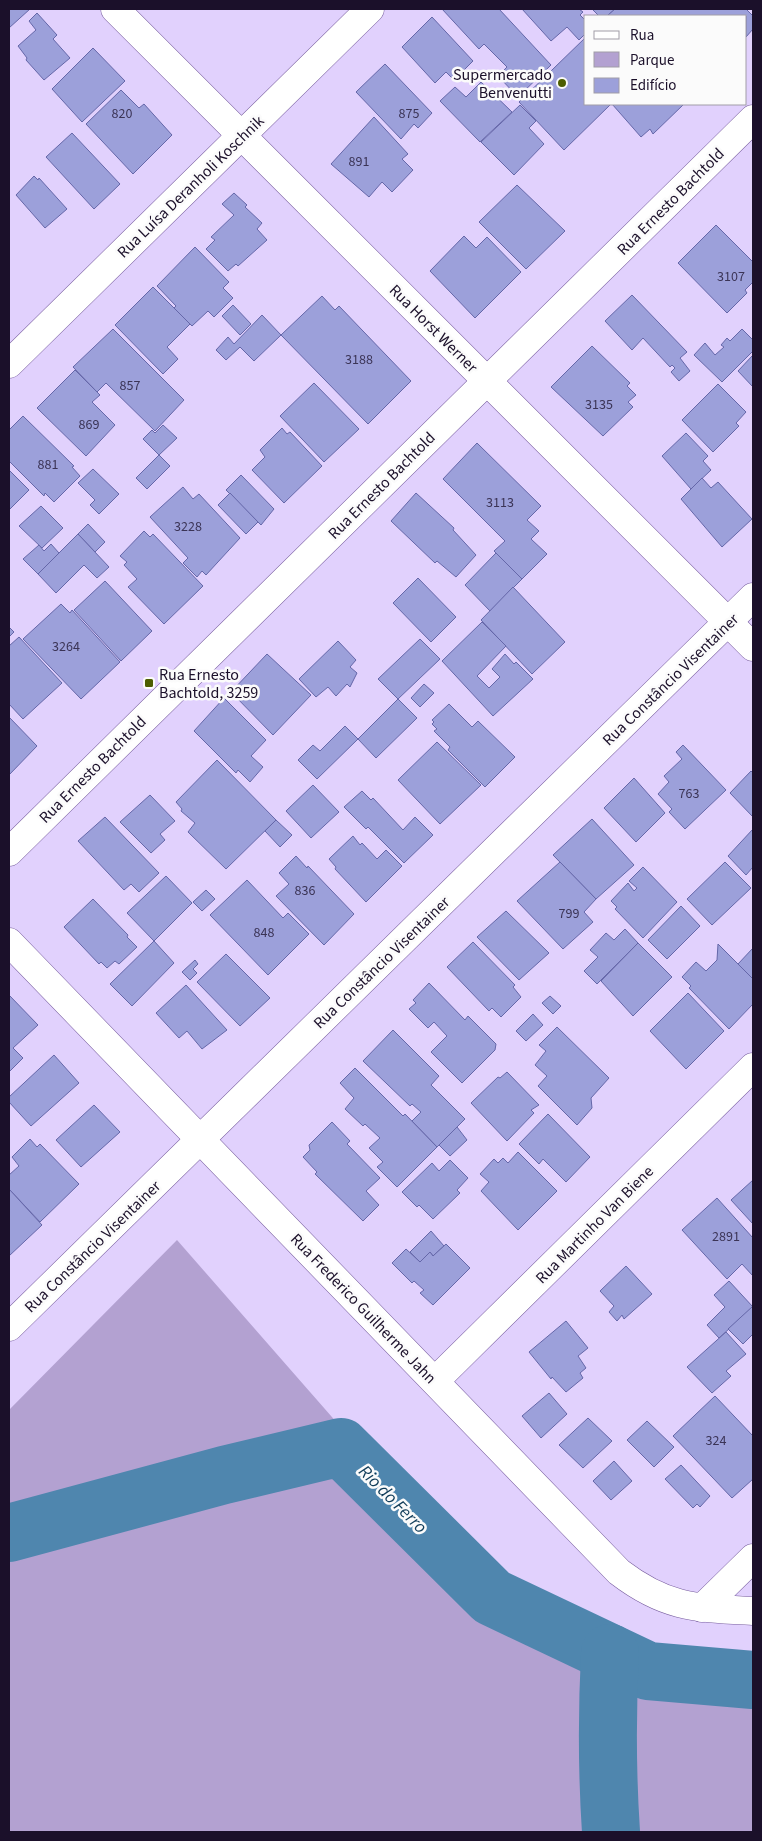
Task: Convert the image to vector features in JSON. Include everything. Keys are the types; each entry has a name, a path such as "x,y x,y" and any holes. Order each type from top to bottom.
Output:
{"street":[{"name":"Rua Horst Werner","path":"116,9 753,648"},
{"name":"Rua Luísa Deranholi Koschnik","path":"9,364 370,9"},
{"name":"Rua Ernesto Bachtold","path":"9,852 753,119"},
{"name":"Rua Constâncio Visentainer","path":"9,1327 753,597"},
{"name":"Rua Frederico Guilherme Jahn","path":"9,942 619,1572 640,1587 666,1600 702,1608 753,1611"},
{"name":"Rua Martinho Van Biene","path":"434,1381 753,1067"},
{"path":"702,1608 753,1558"}],"green space":[{"path":"177,1240 479,1585 648,1671 753,1680 753,1832 9,1832 9,1410"}],"building":[{"path":"9,9 30,9 9,28"},
{"path":"442,9 499,9 551,65 518,97 498,76 507,67 484,44 479,49"},
{"path":"522,9 579,9 583,12 580,15 584,19 584,35 579,40 567,27 551,41"},
{"path":"592,9 615,9 608,15 598,15"},
{"path":"615,9 746,9 753,16 753,29 747,36 747,15 608,15"},
{"path":"37,13 57,35 53,39 70,58 44,80 26,60 27,58 18,46 36,30 29,21"},
{"path":"432,17 473,61 454,80 446,72 435,83 402,47"},
{"name":"Supermercado Benvenutti","path":"584,39 584,105 610,105 564,150 519,102"},
{"path":"93,48 125,81 82,122 52,89"},
{"path":"385,64 432,113 418,128 414,124 401,139 356,92"},
{"path":"481,82 512,112 480,142 440,101 455,87 466,97"},
{"path":"121,90 139,108 144,104 172,135 133,174 86,124"},
{"path":"520,105 536,121 529,128 544,144 514,175 481,142"},
{"path":"613,105 683,105 653,134 650,129 641,137"},
{"path":"374,117 408,154 402,159 413,170 392,192 382,182 369,197 331,164"},
{"path":"72,133 120,184 94,209 46,157"},
{"path":"34,176 38,180 39,178 67,209 45,228 16,195"},
{"path":"517,185 565,231 526,269 479,222"},
{"path":"234,193 247,205 245,207 262,223 257,229 267,240 238,266 236,264 228,271 206,249 215,240 211,237 234,215 222,204"},
{"path":"716,225 753,262 753,282 745,290 747,293 727,313 678,263"},
{"path":"464,236 476,248 487,237 521,272 475,318 430,271"},
{"path":"195,247 229,282 223,288 233,298 214,317 208,311 192,326 174,308 176,306 157,286"},
{"path":"153,287 190,324 167,347 178,359 163,374 115,325"},
{"path":"632,295 687,352 680,358 690,371 679,381 671,372 675,368 672,365 670,367 643,338 632,350 605,321"},
{"path":"322,296 335,310 339,306 411,381 368,424 281,335"},
{"path":"233,305 251,324 240,335 222,316"},
{"path":"262,315 281,335 254,361 240,347 226,360 216,350 228,337 234,344"},
{"path":"113,329 184,400 155,431 106,383 97,392 73,367"},
{"path":"742,329 753,340 753,351 722,382 694,355 705,343 715,355 724,347 721,345 727,338 730,341"},
{"path":"592,346 630,383 627,386 636,395 628,402 633,407 603,436 551,387"},
{"path":"753,355 753,387 738,371"},
{"path":"75,370 100,395 92,402 115,425 86,456 37,408"},
{"path":"314,383 359,429 324,462 280,416"},
{"path":"718,384 746,412 736,423 739,426 713,452 682,420"},
{"path":"23,416 74,466 72,467 80,476 54,502 45,493 44,496 9,461 9,430"},
{"path":"163,425 177,438 159,455 143,439 152,430 155,433"},
{"path":"282,428 287,434 290,432 322,466 284,503 252,470 265,457 260,450"},
{"path":"686,433 708,456 703,461 711,470 691,489 662,456"},
{"path":"477,443 541,506 527,520 539,531 531,539 547,554 522,579 494,551 505,541 443,479"},
{"path":"159,455 170,466 147,489 136,478"},
{"path":"93,469 119,494 99,514 90,505 95,500 78,483"},
{"path":"9,470 29,490 9,510"},
{"path":"241,475 274,509 261,525 226,490"},
{"path":"702,478 711,488 718,482 752,519 722,547 681,499"},
{"path":"183,487 193,499 199,494 240,538 206,575 202,571 197,577 183,563 188,558 150,517"},
{"path":"230,493 258,522 246,534 218,505"},
{"path":"416,493 454,528 453,530 476,555 456,577 437,561 435,563 391,521"},
{"path":"41,506 63,528 42,548 19,526"},
{"path":"88,524 105,542 95,552 78,534"},
{"path":"144,531 150,537 153,534 203,586 164,624 128,587 137,579 124,565 127,562 120,556"},
{"path":"78,534 109,567 97,578 84,565 56,593 38,574"},
{"path":"51,544 59,553 38,574 23,559 39,545 44,551"},
{"path":"496,553 522,579 490,611 465,585"},
{"path":"418,578 456,617 431,642 393,603"},
{"path":"105,581 152,631 121,661 74,610"},
{"path":"513,587 565,642 532,674 481,620"},
{"path":"61,604 70,613 72,610 120,662 81,699 23,639"},
{"path":"482,622 506,646 477,676 489,688 500,677 492,669 505,654 533,679 493,716 442,661"},
{"path":"9,627 14,632 9,637"},
{"path":"19,637 62,683 23,719 9,704 9,646"},
{"path":"420,639 440,659 398,699 378,679"},
{"path":"338,641 356,660 350,667 357,673 350,687 347,684 336,696 328,687 316,697 299,679"},
{"path":"267,654 311,695 273,735 231,692"},
{"path":"424,684 434,693 420,707 411,698"},
{"path":"224,698 266,740 251,756 263,767 250,782 238,770 236,773 194,731"},
{"path":"398,699 417,718 376,758 358,739"},
{"path":"449,704 472,727 478,721 515,757 485,787 448,750 450,747 434,731 437,729 432,724 434,722 432,720"},
{"path":"9,717 37,746 9,775"},
{"path":"345,726 358,739 317,779 298,760 313,745 320,751"},
{"path":"437,742 481,785 440,824 398,780"},
{"path":"683,745 726,790 685,829 669,812 672,809 658,794 669,782 664,776 682,759 676,752"},
{"path":"217,760 276,820 226,869 188,832 195,823 181,811 182,809 176,802"},
{"path":"751,771 753,773 753,817 730,793"},
{"path":"634,778 665,813 636,842 604,808"},
{"path":"313,785 339,812 311,838 286,811"},
{"path":"362,791 371,800 373,798 403,830 415,817 433,835 404,863 368,827 366,829 344,807"},
{"path":"150,795 175,821 160,834 165,840 151,853 120,822"},
{"path":"105,817 159,873 139,892 131,884 124,890 78,841"},
{"path":"592,819 634,865 596,899 553,855"},
{"path":"276,820 292,835 280,847 265,831"},
{"path":"753,829 753,867 746,875 728,856"},
{"path":"353,836 360,845 362,843 377,859 386,850 402,866 366,902 335,869 336,867 329,859"},
{"path":"296,856 354,914 324,945 276,896 289,884 279,873"},
{"path":"560,862 596,899 584,912 593,922 563,949 517,901"},
{"path":"725,862 751,888 712,925 687,899"},
{"path":"643,867 677,902 643,938 615,909 617,907 611,901 628,883 634,891 637,888 629,881"},
{"path":"166,876 192,903 154,941 127,913"},
{"path":"247,880 283,918 288,913 309,934 268,975 210,915"},
{"path":"206,890 215,899 202,911 193,902"},
{"path":"93,899 137,947 119,964 115,961 107,968 101,962 99,964 64,927"},
{"path":"681,906 700,926 667,959 648,940"},
{"path":"506,911 549,953 519,980 477,937"},
{"path":"625,929 638,943 597,984 584,971 598,957 590,950 606,933 614,940"},
{"path":"154,941 174,963 132,1006 110,984"},
{"path":"473,942 515,985 513,987 521,997 501,1017 492,1008 489,1011 447,967"},
{"path":"638,943 672,977 633,1016 601,981"},
{"path":"718,944 753,979 753,1004 729,1029 689,988 691,986 682,977 696,962 706,971 717,960"},
{"path":"753,948 753,979 738,964"},
{"path":"226,954 270,998 240,1026 197,982"},
{"path":"195,960 198,964 193,969 197,973 190,980 182,972"},
{"path":"429,983 465,1020 468,1016 496,1044 495,1050 462,1083 431,1052 447,1036 434,1022 428,1028 409,1009 416,1003 413,1000"},
{"path":"186,985 227,1030 202,1049 187,1031 179,1038 156,1013"},
{"path":"688,993 724,1031 686,1069 650,1031"},
{"path":"9,995 38,1025 13,1048 23,1058 9,1072"},
{"path":"550,996 561,1006 553,1014 542,1003"},
{"path":"533,1014 543,1025 526,1041 516,1031"},
{"path":"557,1027 609,1078 591,1098 592,1108 577,1125 538,1086 547,1076 535,1065 546,1051 539,1045"},
{"path":"393,1030 439,1076 431,1085 465,1119 437,1147 412,1121 421,1112 412,1104 410,1106 363,1061"},
{"path":"54,1055 79,1083 31,1126 9,1102 9,1097"},
{"path":"355,1068 403,1116 405,1114 437,1147 397,1187 377,1167 383,1162 369,1148 380,1138 365,1124 363,1126 345,1109 354,1098 340,1083"},
{"path":"507,1072 539,1105 531,1110 534,1113 507,1141 471,1103 498,1077 500,1078"},
{"path":"94,1105 120,1132 81,1167 56,1140"},
{"path":"548,1114 590,1157 566,1182 543,1159 539,1164 519,1144"},
{"path":"332,1122 350,1141 347,1144 380,1178 366,1191 379,1205 363,1221 315,1174 317,1172 303,1157 310,1150 309,1145"},
{"path":"457,1127 467,1140 450,1156 439,1145"},
{"path":"30,1139 37,1147 40,1144 79,1184 40,1222 9,1189 9,1175 19,1166 12,1157"},
{"path":"518,1152 557,1191 518,1230 481,1191 489,1182 480,1174 494,1159 498,1163 503,1158 508,1163"},
{"path":"450,1160 468,1178 457,1190 460,1193 433,1219 402,1192 432,1163 439,1171"},
{"path":"753,1180 753,1224 731,1200"},
{"path":"9,1189 42,1225 9,1256"},
{"path":"717,1198 753,1238 753,1276 742,1264 727,1279 682,1230"},
{"path":"431,1231 444,1246 433,1256 430,1252 420,1262 410,1252"},
{"path":"446,1244 470,1268 433,1305 420,1293 424,1290 414,1281 412,1283 392,1263 406,1249 420,1262 430,1252 433,1256"},
{"path":"626,1266 652,1294 624,1319 622,1315 617,1321 609,1312 614,1306 600,1291"},
{"path":"729,1281 753,1307 719,1338 707,1325 725,1307 714,1295"},
{"path":"753,1306 753,1334 743,1344 728,1329"},
{"path":"566,1321 588,1348 578,1356 586,1368 580,1373 583,1378 566,1392 552,1377 551,1379 529,1352"},
{"path":"726,1332 746,1354 726,1371 731,1376 712,1393 687,1367"},
{"path":"549,1393 567,1414 541,1438 522,1416"},
{"path":"715,1396 753,1436 753,1479 732,1498 673,1436"},
{"path":"588,1418 612,1441 583,1468 559,1445"},
{"path":"647,1421 674,1447 654,1467 627,1440"},
{"path":"614,1461 632,1481 611,1500 593,1481"},
{"path":"681,1465 710,1496 700,1507 697,1504 693,1508 665,1479"}],"waterway":[{"name":"Rio do Ferro","path":"9,1533 224,1475 341,1447 492,1597 648,1671 753,1680"},
{"path":"610,1653 608,1742 611,1832"}],"place":[{"name":"Supermercado Benvenutti","path":"562,83"},
{"name":"Rua Ernesto Bachtold, 3259","path":"149,683"}]}
